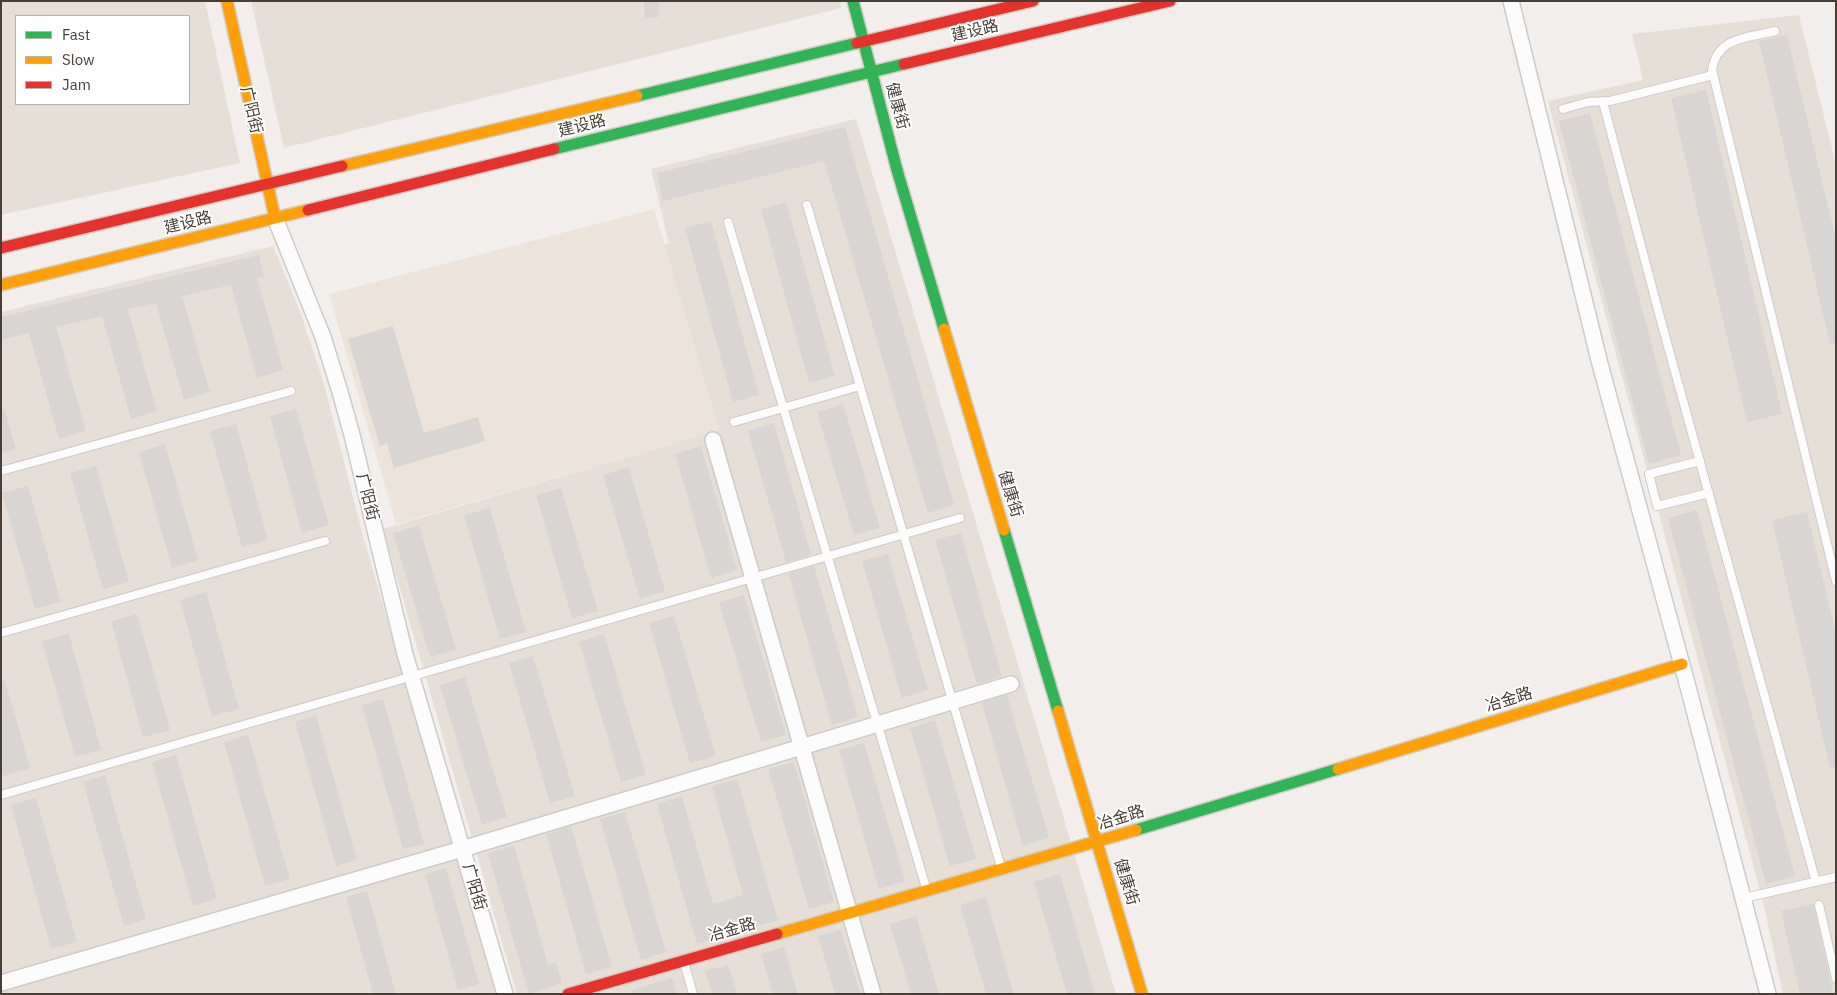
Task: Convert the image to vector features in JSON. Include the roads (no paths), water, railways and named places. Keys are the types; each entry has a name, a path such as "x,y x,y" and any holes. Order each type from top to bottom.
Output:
{"street":[{"name":"广阳街","path":"227,1 275,218 323,337 340,392 404,654 505,994"},
{"name":"健康街","path":"853,1 896,170 1142,994"},
{"name":"建设路","path":"1,248 1032,1"},
{"name":"建设路","path":"1,285 871,72 1170,1"},
{"path":"1511,1 1600,364 1682,664 1768,994"},
{"path":"713,440 873,994"},
{"name":"冶金路","path":"568,994 1097,842 1682,664"},
{"path":"1,984 462,849 1011,684"}],"lane":[{"path":"1774,31 1729,42 1719,50 1713,60 1712,70 1836,581"},
{"path":"1564,109 1588,102 1610,101 1713,75"},
{"path":"1603,102 1708,493 1816,882"},
{"path":"807,205 1002,869"},
{"path":"728,222 927,891"},
{"path":"734,422 860,386"},
{"path":"1,471 290,391"},
{"path":"1700,461 1649,474 1657,506 1708,493"},
{"path":"1636,495 1653,490"},
{"path":"1,795 960,518"},
{"path":"1,632 326,541"},
{"path":"1744,898 1836,878"},
{"path":"1819,905 1836,978"},
{"path":"684,960 693,994"}]}
